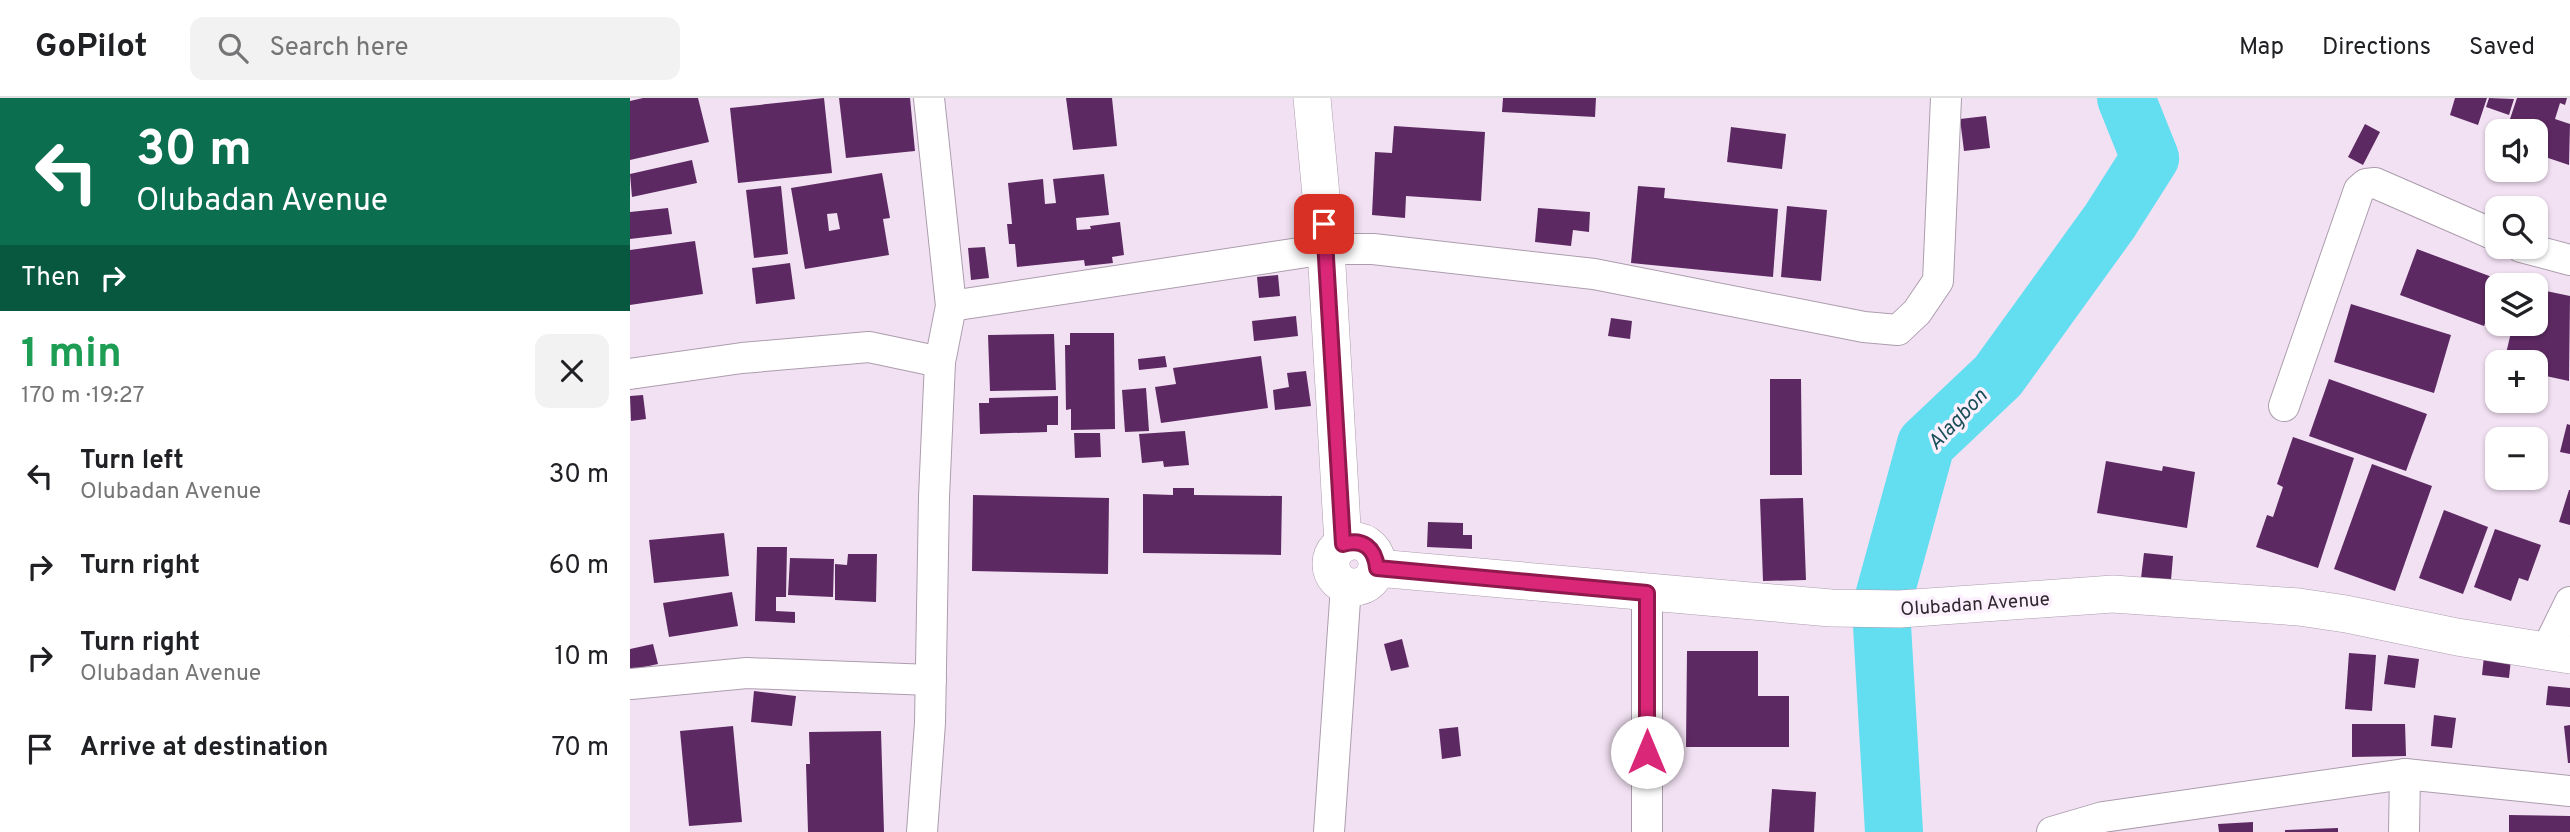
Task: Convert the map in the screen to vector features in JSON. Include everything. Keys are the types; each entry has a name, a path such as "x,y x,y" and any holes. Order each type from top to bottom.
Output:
{"street":[{"path":"922,832 931,680 934,496 940,362 951,306 929,98"},
{"path":"1312,98 1326,249 1343,544"},
{"path":"951,306 1326,249 1373,249 1594,274 1864,327 1898,330 1917,312 1938,281 1947,98"},
{"path":"2284,406 2359,190 2366,184 2375,183 2485,231"},
{"path":"2548,254 2570,260"},
{"path":"630,374 742,358 869,347 940,362"},
{"path":"1353,541 1363,543 1371,549 1377,568 1366,585 1346,586 1337,580 1331,561 1335,551 1343,544 1353,541"},
{"name":"Olubadan Avenue","path":"1377,568 1831,608 1900,609 2113,594 2299,607 2558,653"},
{"path":"1329,832 1346,586"},
{"path":"1647,593 1647,832"},
{"path":"2558,653 2570,602"},
{"path":"631,684 747,673 931,680"},
{"path":"2052,832 2103,817 2405,774 2570,791"},
{"path":"2404,832 2405,774"}],"building":[{"path":"643,98 698,98 709,142 630,160 630,101"},
{"path":"824,98 832,173 738,183 730,108"},
{"path":"839,98 910,98 915,151 846,158"},
{"path":"1066,98 1112,98 1117,146 1073,150"},
{"path":"1503,98 1596,98 1595,117 1502,112"},
{"path":"2455,98 2487,98 2478,125 2450,115"},
{"path":"2489,98 2514,99 2509,115 2486,107"},
{"path":"2517,98 2567,98 2565,105 2560,103 2555,119 2570,124 2569,165 2548,158 2548,119 2510,119"},
{"path":"1986,116 1990,148 1964,151 1960,119"},
{"path":"2365,124 2380,132 2363,165 2348,157"},
{"path":"1394,126 1485,132 1481,201 1406,196 1405,218 1372,215 1375,152 1392,153"},
{"path":"1731,127 1786,134 1782,169 1727,162"},
{"path":"692,160 697,183 632,197 630,174"},
{"path":"882,173 890,218 883,219 889,255 805,269 791,188","holes":["837,213 840,229 829,231 827,214"]},
{"path":"1104,174 1109,215 1076,218 1077,230 1120,222 1124,255 1112,257 1113,263 1085,266 1084,260 1017,267 1015,244 1009,244 1007,224 1012,224 1008,183 1043,179 1045,204 1056,203 1053,179"},
{"path":"781,186 788,254 754,258 746,190"},
{"path":"1638,186 1665,188 1664,198 1778,209 1773,277 1631,263"},
{"path":"1787,206 1827,210 1821,281 1781,277"},
{"path":"668,208 672,234 630,239 630,212"},
{"path":"1538,208 1590,212 1589,232 1573,230 1571,246 1535,242"},
{"path":"695,241 703,294 630,305 630,250"},
{"path":"985,247 989,278 971,280 968,248"},
{"path":"2417,249 2485,274 2485,323 2484,326 2400,295"},
{"path":"790,263 795,299 756,304 752,268"},
{"path":"1278,275 1280,296 1259,298 1257,277"},
{"path":"2548,291 2570,296 2569,381 2548,377 2548,350 2507,350 2510,336 2548,336"},
{"path":"2351,304 2451,335 2434,393 2334,362"},
{"path":"1296,316 1298,336 1254,341 1252,321"},
{"path":"1611,318 1632,321 1630,339 1608,336"},
{"path":"1070,333 1114,333 1115,429 1071,430 1071,409 1066,410 1065,345 1070,345"},
{"path":"1054,334 1056,390 990,391 988,335"},
{"path":"1165,356 1167,367 1139,370 1138,359"},
{"path":"1261,356 1268,408 1161,423 1155,387 1176,384 1173,368"},
{"path":"1306,371 1311,406 1275,410 1273,390 1289,387 1287,373"},
{"path":"1770,379 1801,379 1802,475 1770,475"},
{"path":"2329,379 2427,414 2406,471 2309,436"},
{"path":"1146,388 1149,431 1125,432 1122,390"},
{"path":"643,395 646,419 631,421 630,396"},
{"path":"1058,396 1058,425 1047,425 1047,432 980,434 979,403 989,403 989,398"},
{"path":"2567,424 2570,425 2570,454 2560,452"},
{"path":"1185,431 1189,465 1164,467 1163,461 1142,463 1139,434"},
{"path":"1074,433 1100,433 1101,457 1075,458"},
{"path":"2293,437 2354,458 2318,568 2256,547 2267,515 2273,517 2283,487 2277,484"},
{"path":"2106,461 2162,471 2163,466 2195,472 2187,528 2097,513"},
{"path":"2372,464 2432,486 2395,591 2334,569"},
{"path":"1173,488 1194,488 1194,495 1282,496 1281,555 1143,553 1143,494 1173,495"},
{"path":"2570,490 2570,525 2559,522"},
{"path":"973,495 1109,498 1108,574 972,571"},
{"path":"1803,498 1806,580 1763,581 1760,499"},
{"path":"2444,510 2488,527 2463,594 2419,578"},
{"path":"1428,522 1463,523 1463,535 1472,535 1472,549 1427,547"},
{"path":"2495,529 2541,545 2528,581 2519,578 2511,601 2474,587"},
{"path":"724,533 729,576 654,583 649,540"},
{"path":"757,547 787,547 786,597 776,597 776,611 795,612 795,623 755,621"},
{"path":"2144,553 2173,556 2171,580 2141,578"},
{"path":"848,554 877,554 876,602 835,600 835,564 847,565"},
{"path":"790,558 834,559 833,597 788,595"},
{"path":"732,592 738,626 669,637 663,603"},
{"path":"1402,639 1409,667 1391,671 1384,644"},
{"path":"653,644 658,664 630,670 630,649"},
{"path":"1687,651 1758,651 1758,696 1789,696 1789,747 1686,747"},
{"path":"2349,653 2376,655 2372,711 2345,709"},
{"path":"2388,655 2419,659 2415,688 2384,684"},
{"path":"2484,656 2511,659 2509,678 2482,675"},
{"path":"2548,686 2570,688 2570,707 2546,705"},
{"path":"754,691 796,696 792,726 751,722"},
{"path":"2434,715 2456,718 2452,748 2431,746"},
{"path":"2352,724 2405,724 2406,756 2352,757"},
{"path":"2570,725 2570,763 2568,763 2564,726"},
{"path":"733,726 742,822 689,826 680,731"},
{"path":"1458,727 1461,756 1442,759 1439,729"},
{"path":"881,731 884,832 808,832 806,764 810,764 809,732"},
{"path":"1772,789 1816,792 1814,832 1769,832"},
{"path":"2509,815 2570,816 2570,832 2509,832"},
{"path":"2253,822 2253,832 2219,832 2218,824"},
{"path":"2338,828 2338,832 2285,832 2285,830"}],"waterway":[{"name":"Alagbon","path":"1894,832 1881,608 1926,444 1998,376 2110,221 2150,158 2126,98"}],"route":[{"path":"1324,224 1343,544 1353,541 1363,543 1371,549 1377,568 1647,593 1647,752"}]}
